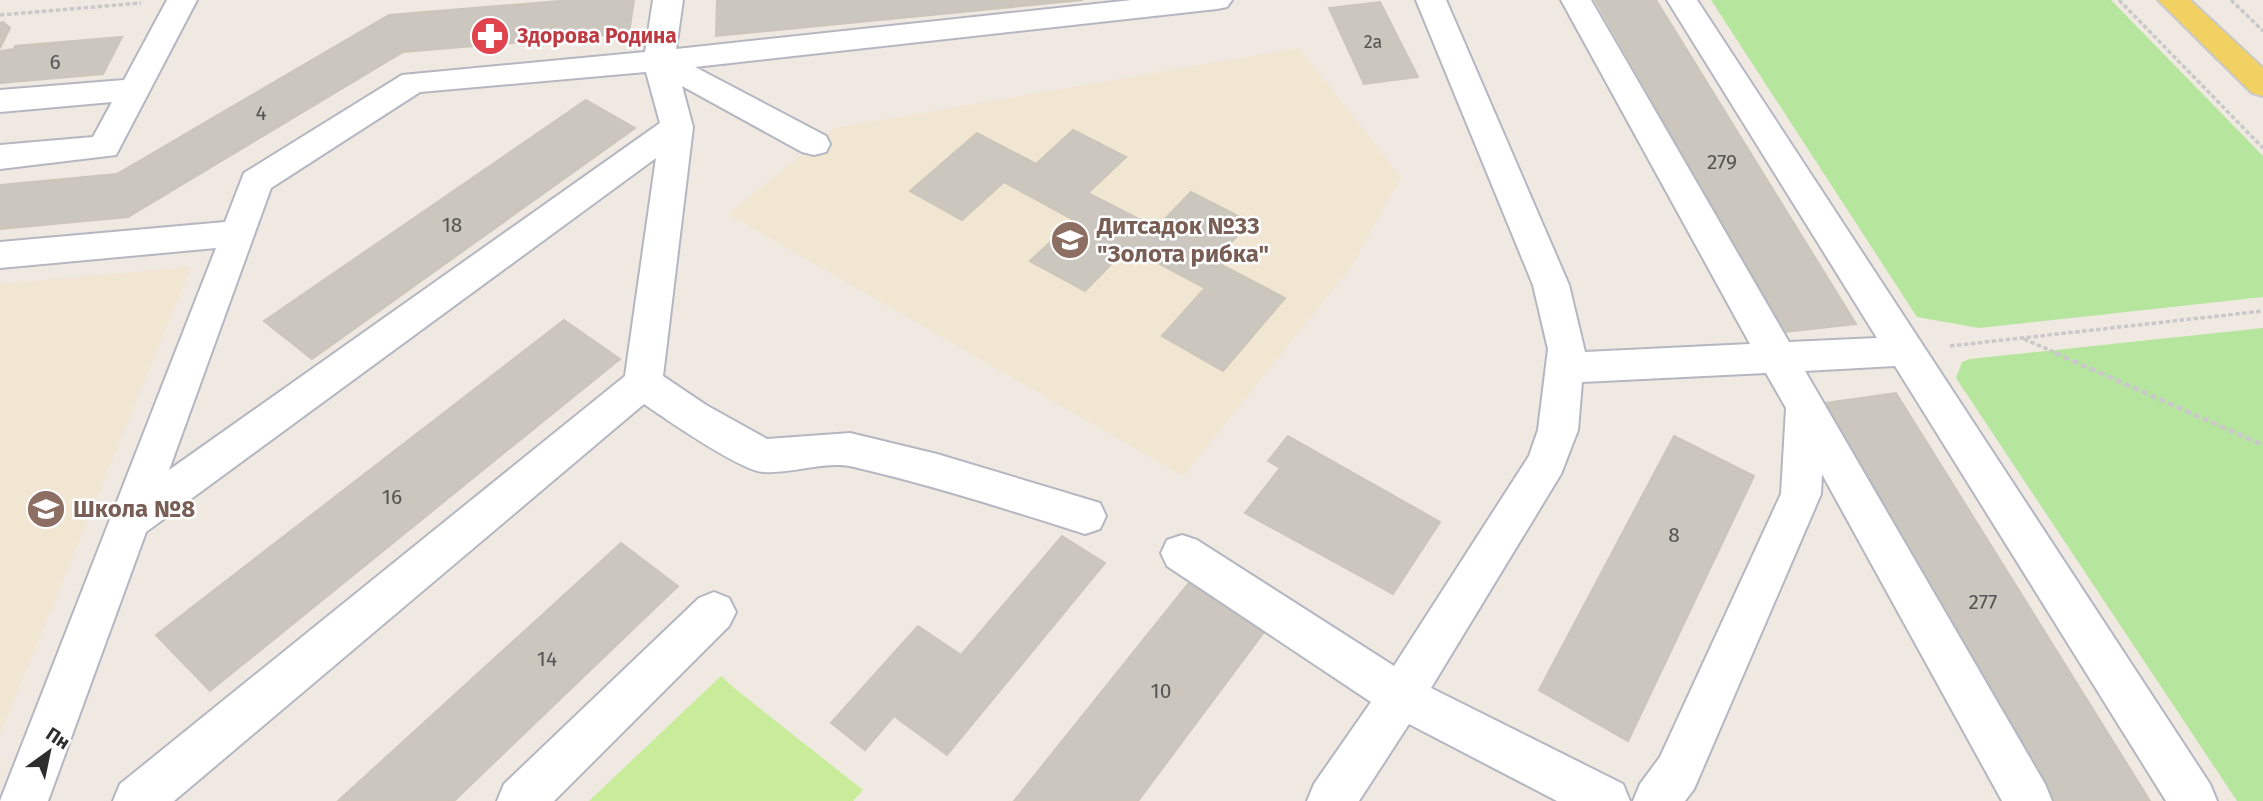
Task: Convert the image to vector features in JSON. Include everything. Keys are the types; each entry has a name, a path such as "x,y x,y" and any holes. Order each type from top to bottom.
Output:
{"main road":[{"path":"2173,0 2263,86"}],"lane":[{"path":"0,157 104,147 182,0"},
{"path":"137,801 643,383 677,127 659,61 668,0"},
{"path":"24,801 239,233 256,181 413,82 659,61 1217,0"},
{"path":"1331,801 1401,696 1547,462 1558,430 1567,349 1551,285 1432,0"},
{"path":"1576,0 2028,801"},
{"path":"1682,0 2193,801"},
{"path":"659,61 814,144"},
{"path":"0,101 134,90"},
{"path":"130,522 677,127"},
{"path":"0,255 239,233"},
{"path":"1565,368 1776,355 1904,351"},
{"path":"643,383 691,416 762,456 850,449 937,471 1086,516"},
{"path":"1657,801 1677,773 1801,494 1805,406"},
{"path":"1182,553 1401,696 1606,801"},
{"path":"521,801 714,612"}],"path":[{"path":"2119,0 2263,148"},
{"path":"2231,0 2263,31"},
{"path":"0,15 149,2"},
{"path":"1904,351 2263,311"},
{"path":"2021,338 2263,445"}],"shaded area":[{"name":"Дитсадок №33 \"Золота рибка\"","path":"1299,48 1401,177 1351,267 1183,476 728,214 835,128"},
{"name":"Школа №8","path":"191,267 0,734 0,284"}],"green space":[{"path":"1711,0 2111,0 2263,156 2263,297 1979,328 1917,317"},
{"path":"2263,328 2263,801 2237,801 1956,378 1962,362 1970,359"},
{"path":"721,676 863,790 853,801 589,801"}],"building":[{"path":"572,0 634,0 629,33 403,52 128,217 0,229 0,185 117,174 389,15"},
{"path":"717,0 1083,0 716,36"},
{"path":"1595,0 1656,0 1856,324 1785,332"},
{"path":"1380,2 1418,77 1364,84 1329,8"},
{"path":"3,22 10,28 0,48 0,23"},
{"path":"122,37 103,74 0,83 0,51 14,49 15,46"},
{"path":"586,100 635,128 312,359 264,321"},
{"path":"1073,130 1126,157 1088,193 1156,228 1191,192 1250,222 1214,261 1285,298 1223,371 1162,336 1205,288 1128,247 1085,291 1030,261 1074,220 1004,182 962,220 910,191 977,133 1036,164"},
{"path":"564,320 620,359 210,691 156,635"},
{"path":"1896,393 2150,801 2054,801 1825,403"},
{"path":"1288,436 1440,522 1393,594 1245,513 1280,468 1268,461"},
{"path":"1674,436 1754,476 1628,741 1539,690"},
{"path":"1062,536 1105,563 947,755 894,716 865,750 831,723 918,626 961,655"},
{"path":"621,543 678,586 454,801 338,801"},
{"path":"1192,579 1267,628 1138,801 1014,801"}],"place":[{"name":"Здорова Родина","path":"490,36"},
{"name":"Дитсадок №33 \"Золота рибка\"","path":"1070,240"},
{"name":"Школа №8","path":"46,509"}]}
